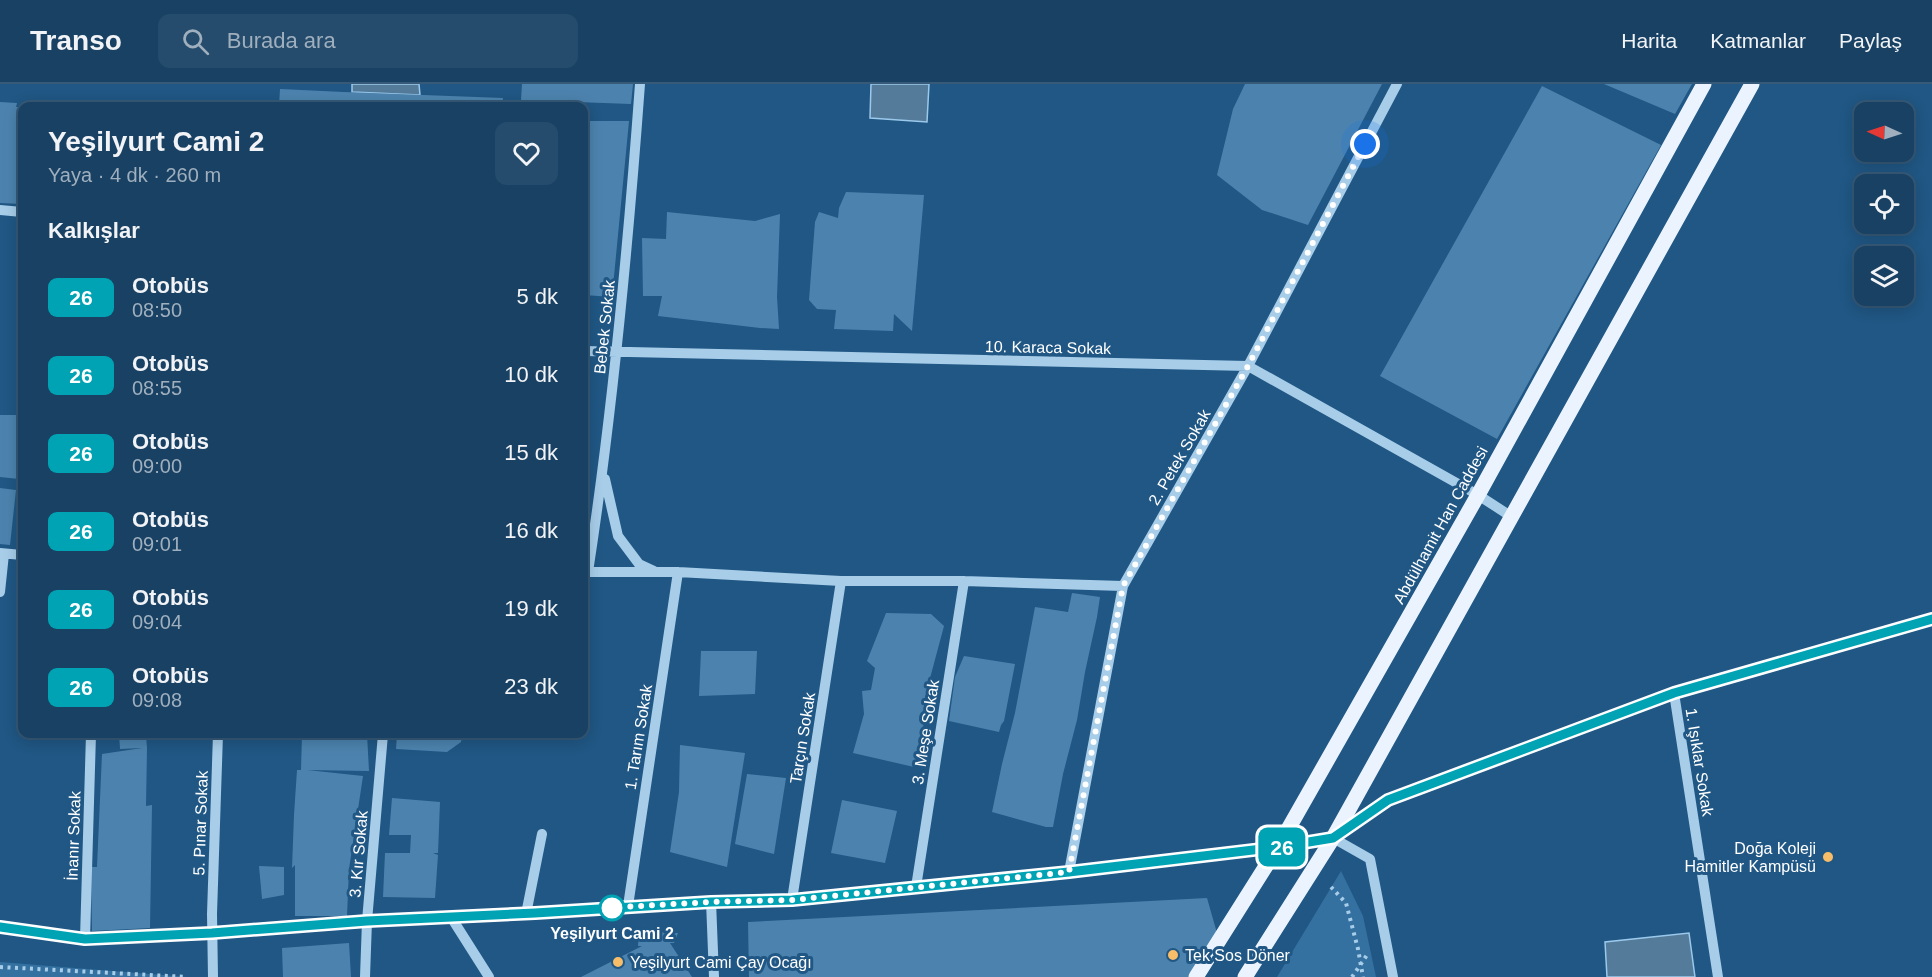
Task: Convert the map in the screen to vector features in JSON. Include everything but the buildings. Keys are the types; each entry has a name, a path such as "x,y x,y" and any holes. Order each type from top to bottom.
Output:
{"main road":[{"name":"Abdülhamit Han Caddesi","path":"1196,977 1278,847 1478,495 1704,84"},
{"path":"1245,977 1333,838 1752,84"}],"street":[{"name":"Bebek Sokak","path":"640,84 617,353 604,471 588,572 657,572"},
{"name":"2. Petek Sokak","path":"1069,872 1123,586 1248,366 1397,84"},
{"path":"0,210 18,212"},
{"name":"10. Karaca Sokak","path":"588,351 1248,366 1478,495 1512,517"},
{"path":"604,471 618,536 639,564 657,572 841,581 964,581 1123,586"},
{"path":"0,592 2,553 18,555"},
{"name":"1. Tarım Sokak","path":"628,906 678,572"},
{"name":"Tarçın Sokak","path":"792,900 841,581"},
{"name":"3. Meşe Sokak","path":"916,887 964,581"},
{"path":"0,927 85,939 628,906 792,900 1069,872 1278,847 1333,838 1388,800 1674,693 1932,619"},
{"name":"1. Işıklar Sokak","path":"1674,693 1718,977"},
{"name":"İnanır Sokak","path":"85,939 91,738"},
{"name":"5. Pınar Sokak","path":"212,933 218,738"},
{"name":"3. Kır Sokak","path":"365,977 367,921 383,738"},
{"path":"526,914 542,834"},
{"path":"1333,838 1370,859 1393,977"},
{"path":"711,902 714,977"},
{"path":"451,917 489,977"},
{"path":"212,933 213,977"}],"path":[{"path":"1327,883 1346,903 1363,977"},
{"path":"0,967 187,977"}],"shaded area":[{"path":"352,84 419,84 420,95 352,92"},
{"path":"871,84 929,84 927,122 870,118"},
{"path":"1341,871 1363,916 1376,977 1277,977"},
{"path":"1689,933 1695,977 1607,977 1605,942"},
{"path":"0,962 187,977 0,977"}],"bus line":[{"name":"26","path":"0,927 85,939 628,906 792,900 1069,872 1278,847 1333,838 1388,800 1674,693 1932,619"}],"place":[{"name":"Doğa Koleji Hamitler Kampüsü","path":"1828,857"},
{"name":"Yeşilyurt Cami 2","path":"612,908"},
{"name":"Tek Sos Döner","path":"1173,955"},
{"name":"Yeşilyurt Cami Çay Ocağı","path":"618,962"}],"route":[{"path":"612,908 605,908 792,900 1069,872 1123,586 1248,366 1365,144"}]}
